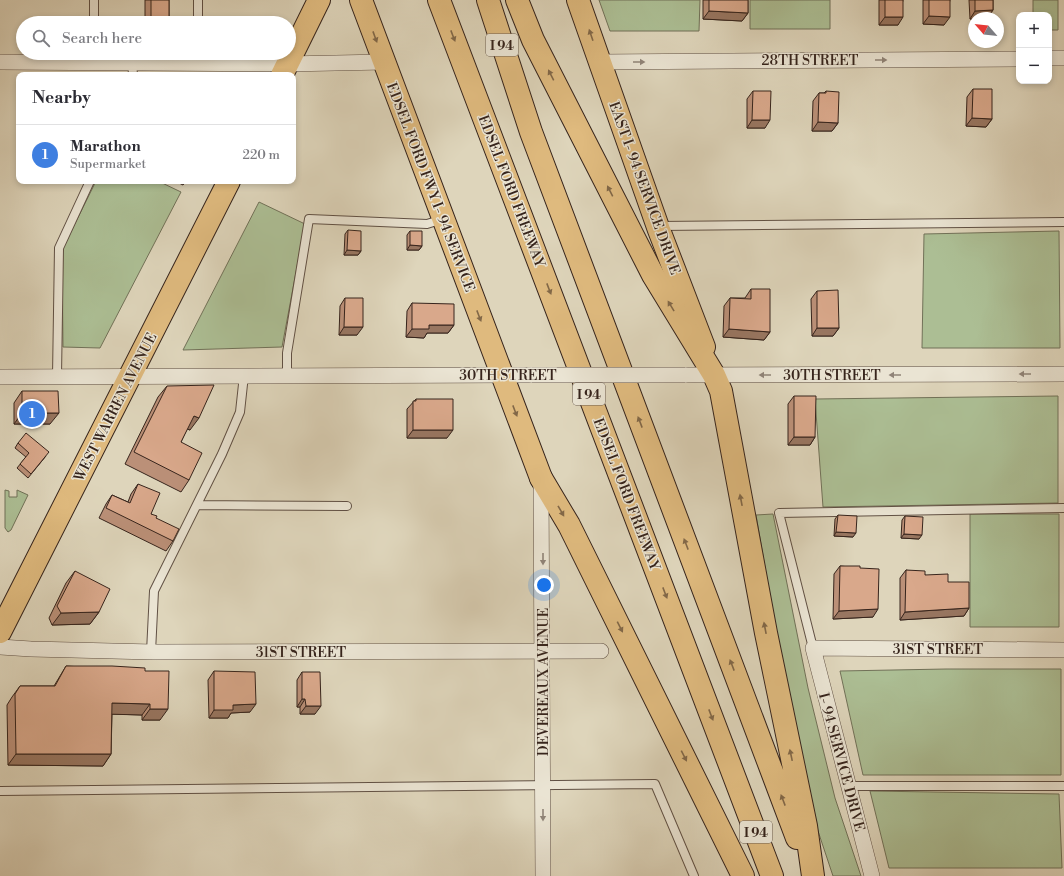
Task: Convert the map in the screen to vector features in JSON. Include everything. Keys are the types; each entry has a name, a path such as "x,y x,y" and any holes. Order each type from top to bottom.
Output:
{"main road":[{"path":"296,45 319,0"},
{"name":"EDSEL FORD FWY I- 94 SERVICE","path":"361,0 501,375"},
{"name":"EDSEL FORD FREEWAY","path":"439,0 772,876"},
{"name":"I 94","path":"488,0 531,132 812,876"},
{"path":"517,0 533,40 652,275 714,375 722,394 766,633 806,826 812,876"},
{"name":"EAST I- 94 SERVICE DRIVE","path":"578,0 658,226 714,375"},
{"path":"284,69 289,60"},
{"name":"WEST WARREN AVENUE","path":"0,632 227,184"},
{"name":"DEVEREAUX AVENUE","path":"501,375 541,478"},
{"path":"541,478 572,532 743,876"}],"street":[{"path":"1052,58 1064,58"},
{"name":"28TH STREET","path":"600,62 1016,59"},
{"path":"0,62 38,60"},
{"path":"104,60 132,68 184,60"},
{"path":"213,60 284,69 384,62"},
{"name":"30TH STREET","path":"0,377 131,375 1064,374"},
{"name":"DEVEREAUX AVENUE","path":"541,478 544,876"},
{"name":"31ST STREET","path":"0,647 31,650 151,652 601,651"},
{"name":"31ST STREET","path":"813,648 1064,650"},
{"name":"I- 94 SERVICE DRIVE","path":"813,648 872,876"}],"lane":[{"path":"94,0 94,16"},
{"path":"198,0 198,16"},
{"path":"57,376 59,248 89,184"},
{"path":"287,375 287,353 309,219 427,224 443,218"},
{"path":"658,226 1064,222"},
{"path":"151,652 154,590 197,505 240,412 244,375"},
{"path":"197,505 347,506"},
{"path":"813,648 779,514 1064,508"},
{"path":"0,791 655,784 694,876"},
{"path":"848,786 1064,786"}],"green space":[{"path":"599,0 700,0 699,31 610,31"},
{"path":"750,0 830,0 830,29 750,29"},
{"path":"1033,0 1058,0 1058,30 1052,30 1052,12 1033,12"},
{"path":"95,184 164,184 181,192 100,348 63,347 62,250"},
{"path":"259,202 305,224 282,347 183,350"},
{"path":"1059,231 1060,348 922,348 924,234"},
{"path":"1058,396 1058,503 823,507 815,399"},
{"path":"5,490 9,491 9,497 17,497 17,490 28,495 11,530 8,532 5,528"},
{"path":"773,514 808,688 835,798 861,876 833,876 816,825 786,690 756,515"},
{"path":"970,514 1059,514 1059,627 970,627"},
{"path":"1061,669 1061,775 863,775 840,671"},
{"path":"870,791 1059,794 1062,868 889,868"}],"building":[{"path":"151,0 169,0 169,16 151,16"},
{"path":"709,0 748,0 748,13 709,11"},
{"path":"885,0 903,0 903,17 885,17"},
{"path":"929,0 950,0 950,17 929,16"},
{"path":"975,0 993,0 993,10 975,11"},
{"path":"973,89 992,89 992,119 972,118"},
{"path":"753,91 771,91 770,120 752,120"},
{"path":"826,91 839,92 838,123 818,122 819,93 826,93"},
{"path":"348,230 361,231 361,251 347,250"},
{"path":"410,231 422,231 422,246 410,245"},
{"path":"751,289 770,289 770,332 729,329 730,298 751,299"},
{"path":"838,290 839,328 817,328 817,291"},
{"path":"345,298 363,298 363,327 344,327"},
{"path":"412,303 454,304 454,325 429,325 429,329 412,329"},
{"path":"214,385 199,418 194,416 181,442 202,453 189,480 134,452 167,386"},
{"path":"22,391 58,391 59,413 22,413"},
{"path":"794,396 816,396 815,437 794,437"},
{"path":"416,399 453,399 453,430 413,430 413,401 416,401"},
{"path":"26,433 49,452 31,474 20,464 29,453 18,443"},
{"path":"138,484 160,493 151,514 179,529 173,541 106,508 112,495 130,503"},
{"path":"838,515 857,516 856,533 836,532"},
{"path":"905,516 923,517 922,535 904,534"},
{"path":"840,566 860,566 860,568 879,569 878,609 839,611"},
{"path":"906,570 925,571 925,575 948,574 948,582 969,582 969,608 905,612"},
{"path":"75,571 110,589 99,612 61,613 57,606"},
{"path":"66,666 112,666 145,668 145,671 169,671 168,709 150,709 150,704 112,703 111,754 16,754 15,694 20,686 55,686"},
{"path":"214,671 255,672 256,704 233,705 233,710 214,710"},
{"path":"302,672 320,672 321,706 306,706 305,699 302,699"}],"place":[{"name":"Marathon","path":"32,414"}]}
